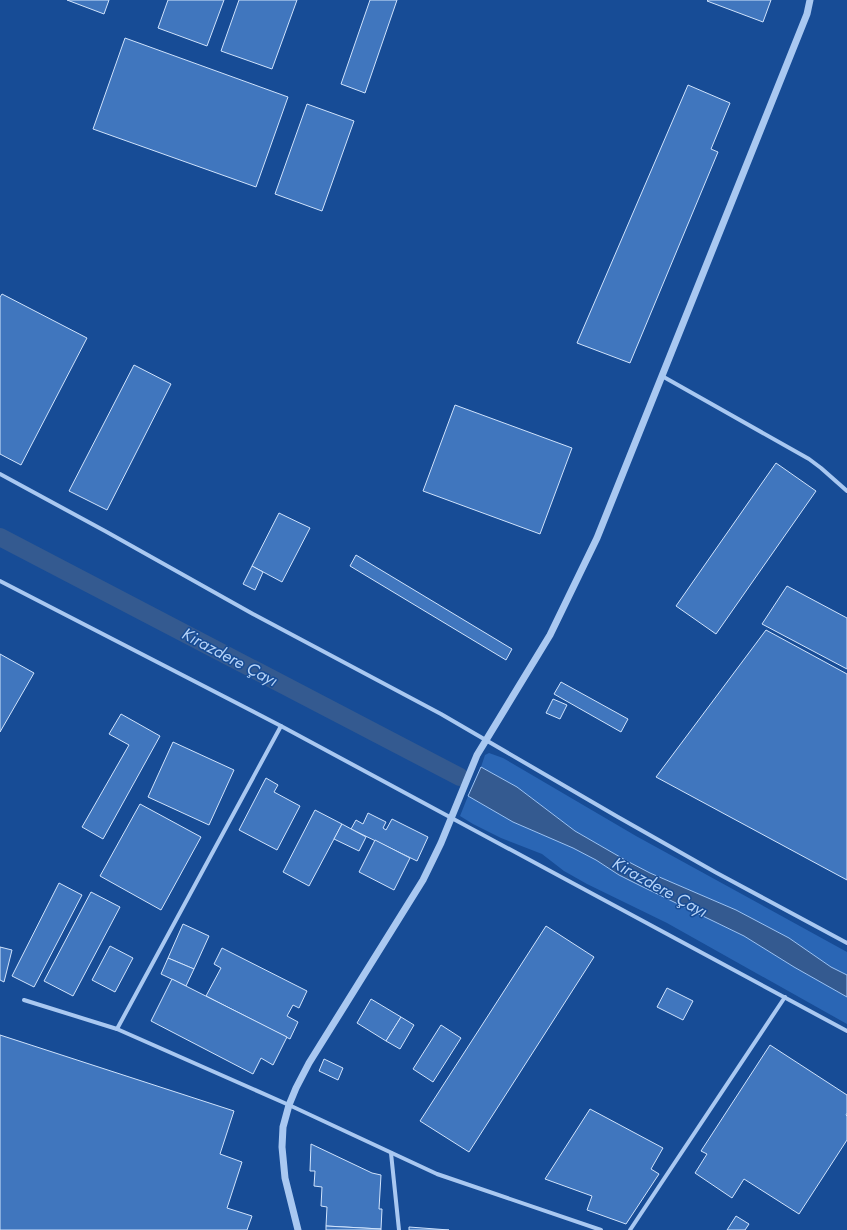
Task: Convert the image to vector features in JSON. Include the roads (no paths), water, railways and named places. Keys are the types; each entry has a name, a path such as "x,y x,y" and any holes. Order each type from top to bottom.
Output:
{"street":[{"path":"298,1230 285,1178 283,1162 283,1127 289,1105 309,1063 423,880 436,856 476,755 550,635 582,571 597,538 807,14 810,0"},
{"path":"662,376 809,459 847,491"},
{"path":"0,474 92,523 253,614 442,714 709,869 847,943"},
{"path":"0,581 281,726 847,1031"},
{"path":"117,1029 281,726"},
{"path":"630,1230 785,997"},
{"path":"24,1000 117,1029 289,1105 437,1174 601,1230"},
{"path":"391,1152 399,1230"}],"water":[{"path":"481,767 517,787 575,831 627,861 650,873 736,910 789,938 831,967 847,975 847,997 744,936 619,875 596,860 573,848 513,822 468,796"}],"waterway":[{"name":"Kirazdere Çayı","path":"0,537 460,777"}]}
